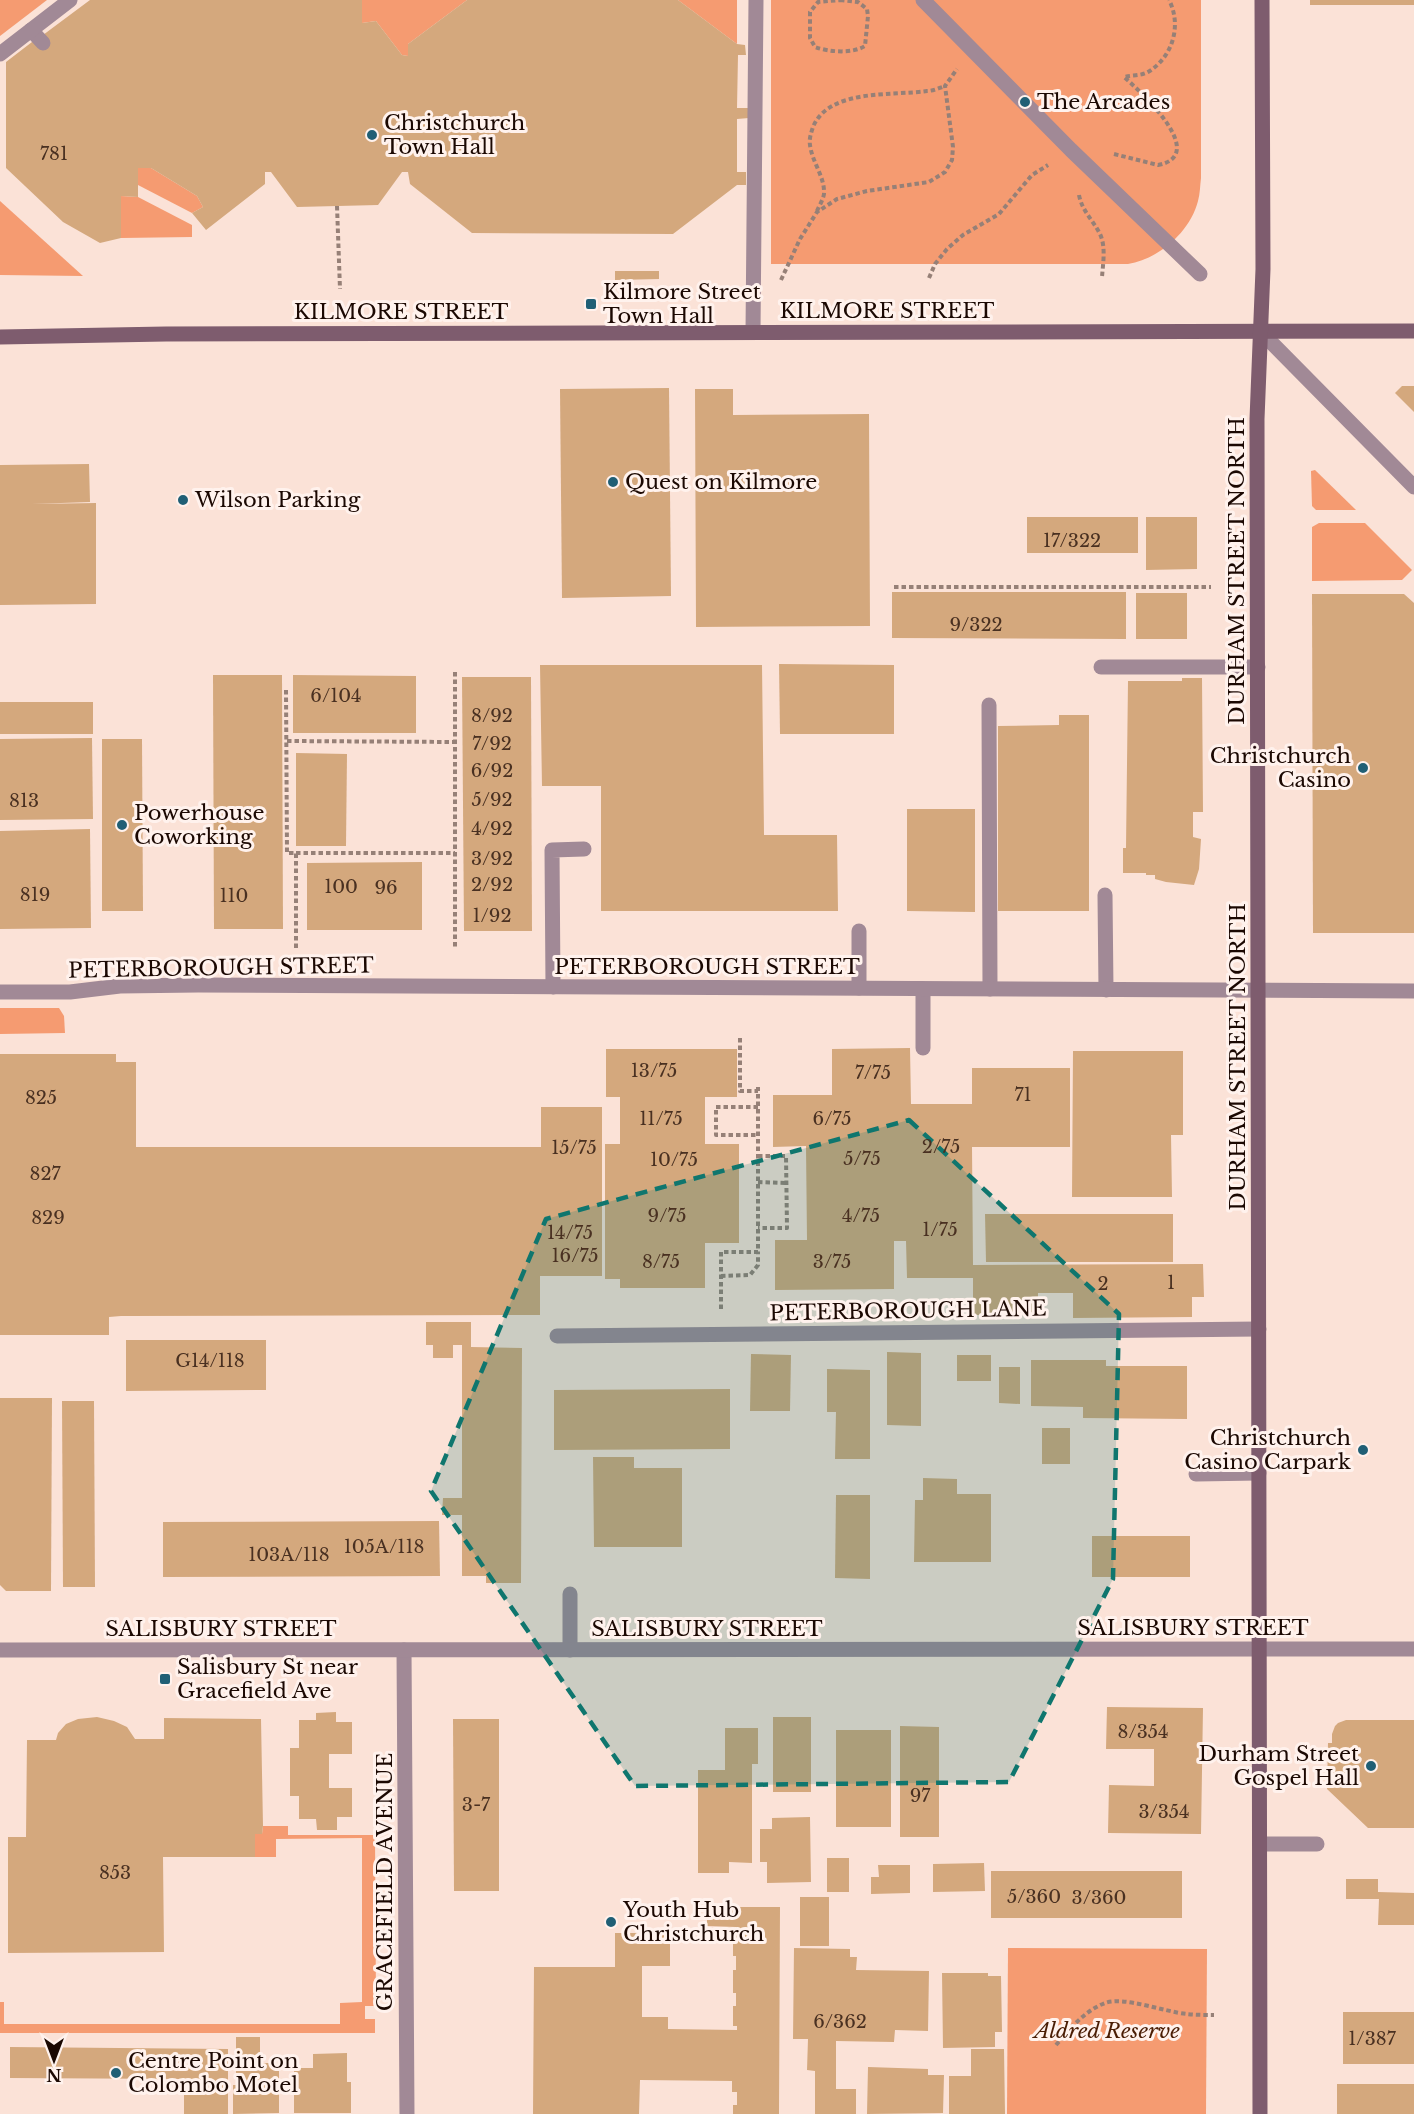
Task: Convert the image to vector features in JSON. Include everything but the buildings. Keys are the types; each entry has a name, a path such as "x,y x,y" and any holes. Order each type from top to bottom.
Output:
{"main road":[{"name":"DURHAM STREET NORTH","path":"1260,2114 1257,419 1264,207 1262,0"},
{"name":"KILMORE STREET","path":"0,337 189,334 1414,331"}],"street":[{"path":"0,54 70,0"},
{"path":"753,332 756,0"},
{"path":"922,0 1071,150 1200,274"},
{"path":"31,30 43,43"},
{"path":"1260,331 1414,488"},
{"path":"1101,667 1258,667"},
{"path":"989,705 990,989"},
{"path":"553,987 552,850 585,849"},
{"path":"1105,895 1107,990"},
{"path":"859,931 859,988"},
{"name":"PETERBOROUGH STREET","path":"0,992 70,992 132,986 1414,991"},
{"path":"923,988 923,1048"},
{"name":"PETERBOROUGH LANE","path":"557,1336 1259,1329"},
{"path":"1196,1474 1259,1473"},
{"path":"570,1594 570,1650"},
{"name":"SALISBURY STREET","path":"0,1650 1414,1649"},
{"name":"GRACEFIELD AVENUE","path":"405,1650 407,2114"},
{"path":"1260,1844 1317,1844"}],"path":[{"path":"840,0 858,2 867,9 865,46 852,50 824,50 815,47 810,38 810,12 814,4 840,0"},
{"path":"929,278 935,264 947,249 963,235 999,214 1032,175 1071,150 1103,152 1158,165 1172,158 1177,147 1172,130 1125,77 1149,71 1165,56 1176,31 1176,20 1169,0"},
{"path":"781,280 824,195 809,140 817,120 823,113 840,102 856,98 929,91 945,86 973,50"},
{"path":"817,212 837,199 867,191 929,182 945,172 951,160 953,147 945,86"},
{"path":"1071,150 1083,209 1100,233 1103,243 1102,277"},
{"path":"337,206 339,289"},
{"path":"894,587 1210,587"},
{"path":"454,672 455,948"},
{"path":"286,690 287,853 454,853"},
{"path":"287,741 454,742"},
{"path":"296,949 297,853"},
{"path":"721,1276 750,1275 758,1265 758,1089 740,1091 740,1038"},
{"path":"758,1107 716,1107 716,1135 758,1135"},
{"path":"758,1156 786,1156 787,1228 758,1228"},
{"path":"758,1182 786,1183"},
{"path":"721,1334 721,1252 758,1252"},
{"path":"1056,2045 1073,2025 1107,2002 1127,2002 1186,2014 1215,2015"}],"highlighted area":[{"path":"909,1120 1119,1314 1113,1579 1009,1782 635,1786 431,1491 546,1219"}],"green space":[{"path":"0,0 47,0 0,36"},
{"path":"362,0 467,0 408,44 408,56 402,55 376,21 362,23"},
{"path":"678,0 737,0 737,44"},
{"path":"771,0 1201,0 1201,178 1199,198 1194,212 1181,233 1162,250 1128,264 771,264"},
{"path":"138,168 151,168 197,196 203,207 192,213 138,185"},
{"path":"121,196 138,197 192,225 192,237 121,238"},
{"path":"0,201 83,276 0,275"},
{"path":"1315,470 1356,510 1316,510 1312,506 1311,471"},
{"path":"1319,523 1365,523 1412,570 1402,580 1312,581 1312,527"},
{"path":"0,1008 59,1008 64,1016 65,1033 0,1034"},
{"path":"263,1826 288,1826 288,1835 375,1835 376,2006 365,2006 365,2019 375,2019 375,2033 0,2033 0,2002 4,2002 4,2024 340,2024 340,2003 362,2002 362,1838 276,1839 276,1857 255,1857 255,1834 262,1834"},
{"name":"Aldred Reserve","path":"1008,1948 1207,1949 1206,2114 1007,2114"}],"place":[{"name":"The Arcades","path":"1025,102"},
{"name":"Christchurch Town Hall","path":"372,135"},
{"name":"Kilmore Street Town Hall","path":"591,304"},
{"name":"Quest on Kilmore","path":"613,482"},
{"name":"Wilson Parking","path":"183,500"},
{"name":"Christchurch Casino","path":"1363,768"},
{"name":"Powerhouse Coworking","path":"122,825"},
{"name":"Christchurch Casino Carpark","path":"1363,1450"},
{"name":"Salisbury St near Gracefield Ave","path":"165,1679"},
{"name":"Durham Street Gospel Hall","path":"1371,1766"},
{"name":"Youth Hub Christchurch","path":"611,1922"},
{"name":"Centre Point on Colombo Motel","path":"116,2073"}]}
